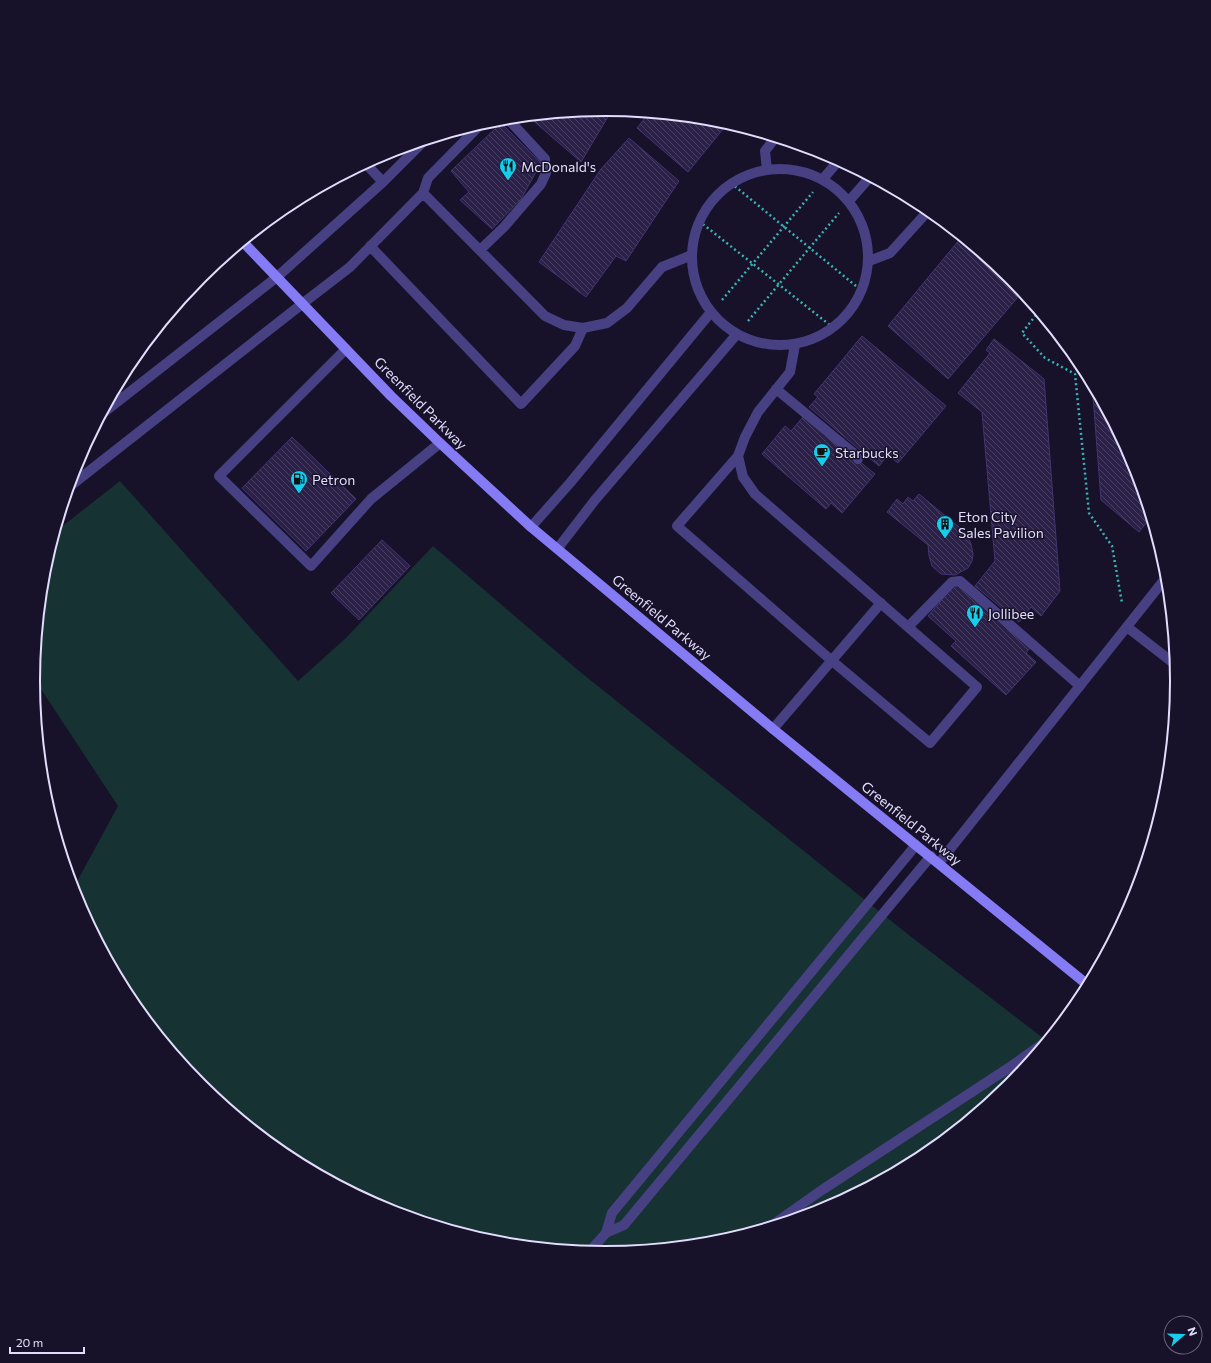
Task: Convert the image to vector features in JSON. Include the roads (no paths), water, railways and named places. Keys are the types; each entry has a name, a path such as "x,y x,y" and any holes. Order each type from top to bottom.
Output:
{"main road":[{"name":"Greenfield Parkway","path":"246,245 391,396 531,527 773,729 1084,982"}],"street":[{"path":"480,250 504,227 541,184 546,173 545,159 513,124"},
{"path":"77,481 350,267 423,193 428,178 473,132"},
{"path":"767,170 765,151 772,141"},
{"path":"111,408 277,277 382,182 416,149"},
{"path":"823,179 835,165"},
{"path":"369,168 382,182"},
{"path":"784,168 802,171 823,179 833,185 849,201 864,227 868,244 869,261 867,275 862,290 831,326 810,341 795,345 778,346 760,344 744,338 729,329 712,312 698,288 692,255 692,240 699,221 731,183 750,174 784,168"},
{"path":"849,201 867,180"},
{"path":"423,193 545,316 564,325 583,328 607,324 627,308 662,267 692,255"},
{"path":"869,261 890,253 925,215"},
{"path":"370,246 521,404 575,346 583,328"},
{"path":"531,527 570,483 712,312"},
{"path":"558,548 595,500 738,334"},
{"path":"738,456 743,477 755,494 977,687 930,743 831,660 677,526 738,456 745,437 758,412 790,372 795,345"},
{"path":"346,349 219,476 311,566 371,499 440,443"},
{"path":"776,389 856,455 858,459"},
{"path":"908,627 952,582 960,581 1080,686"},
{"path":"594,1247 606,1233 624,1225 935,860 1080,686 1162,583"},
{"path":"773,729 881,603"},
{"path":"1127,627 1170,661"},
{"path":"606,1233 612,1212 916,845"},
{"path":"781,1219 822,1190 1035,1049"}],"place":[{"name":"McDonald's","path":"508,181"},
{"name":"Starbucks","path":"822,467"},
{"name":"Petron","path":"299,494"},
{"name":"Eton City Sales Pavilion","path":"945,539"},
{"name":"Jollibee","path":"975,628"}]}
